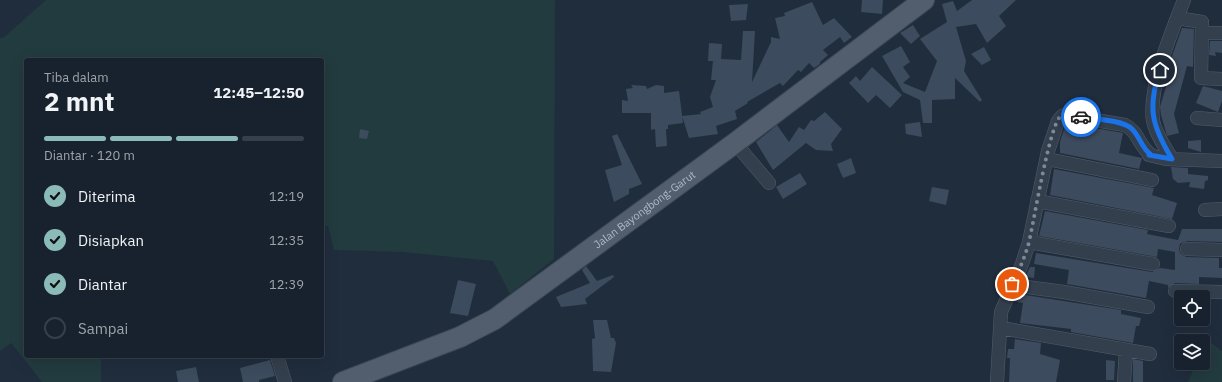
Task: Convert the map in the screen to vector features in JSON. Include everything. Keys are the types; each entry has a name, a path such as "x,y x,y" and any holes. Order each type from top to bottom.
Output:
{"main road":[{"name":"Jalan Bayongbong-Garut","path":"343,382 460,337 495,319 735,143 924,0"}],"street":[{"path":"1169,159 1159,138 1154,122 1152,108 1155,83 1184,0"},
{"path":"1177,18 1202,22 1201,78 1222,79"},
{"path":"1202,33 1222,32"},
{"path":"997,382 1001,312 1029,242 1036,201 1048,151 1058,121 1062,116 1065,115 1108,121 1129,127 1150,154 1149,155 1169,159 1222,161"},
{"path":"1197,118 1222,120"},
{"path":"735,143 769,183"},
{"path":"1047,159 1152,180"},
{"path":"1036,201 1168,226"},
{"path":"1205,210 1222,209"},
{"path":"1029,242 1153,264"},
{"path":"1187,249 1222,250"},
{"path":"1012,284 1148,307"},
{"path":"1210,292 1222,292"},
{"path":"1001,328 1150,354"},
{"path":"1124,382 1126,350"},
{"path":"278,358 285,382"}],"green space":[{"path":"46,0 555,0 554,259 510,294 493,261 402,252 334,250 328,226 324,226 324,58 24,58 24,358 101,358 101,382 42,382 11,343 0,351 0,38 3,38"},
{"path":"1210,342 1222,351 1222,382 1188,382 1193,370 1210,370"}],"building":[{"path":"862,0 883,0 882,14 861,12"},
{"path":"972,0 1016,0 999,16 1006,26 987,43 976,24 956,27 966,61 964,71 982,100 980,102 955,78 955,99 932,100 932,123 923,123 920,100 903,92 882,56 901,46 910,62 903,67 910,77 903,83 925,92 937,61 920,39 947,22 942,4 953,1 957,11"},
{"path":"812,2 823,25 834,18 852,37 844,43 840,37 823,50 828,55 814,68 809,63 801,72 798,70 783,86 780,83 747,102 748,103 735,111 737,119 716,126 718,134 689,138 682,116 701,114 700,112 713,107 710,97 716,80 711,80 713,61 708,61 709,43 722,44 721,59 741,60 743,31 755,31 752,82 771,42 771,37 780,39 775,18 785,16 784,13"},
{"path":"748,4 746,20 731,21 729,5"},
{"path":"913,25 920,36 911,44 900,33"},
{"path":"1182,28 1194,29 1193,67 1187,66 1174,114 1179,133 1167,136 1160,107 1173,63 1170,62"},
{"path":"1210,41 1222,41 1222,53 1215,52 1216,56 1209,55"},
{"path":"984,47 991,60 982,65 971,54"},
{"path":"872,67 902,95 890,108 876,95 868,103 849,83 856,76 860,81"},
{"path":"631,85 646,86 647,89 656,85 664,86 664,93 679,91 683,123 668,125 668,129 666,129 667,146 656,147 655,129 651,130 651,113 622,113 622,100 628,101 626,89 633,88"},
{"path":"1203,86 1222,91 1222,101 1218,112 1196,103"},
{"path":"825,112 842,129 831,144 833,151 816,150 806,143 773,170 756,142 777,125 789,142 799,127 804,130 811,120 814,121"},
{"path":"920,122 922,137 906,134 905,124"},
{"path":"1066,123 1123,133 1119,153 1142,158 1139,169 1060,153 1060,142"},
{"path":"360,129 369,131 367,139 359,138"},
{"path":"617,134 642,184 629,189 629,194 614,202 605,170 622,165 612,136"},
{"path":"1201,140 1201,152 1188,148 1188,141"},
{"path":"851,158 856,173 843,178 837,164"},
{"path":"1171,167 1188,168 1188,174 1208,176 1208,180 1205,181 1204,189 1189,187 1190,182 1178,183 1173,179"},
{"path":"1054,169 1154,188 1152,195 1177,203 1172,219 1050,195"},
{"path":"800,173 807,184 783,199 776,187"},
{"path":"932,187 949,190 946,205 929,201"},
{"path":"1045,211 1148,230 1147,234 1178,240 1182,229 1222,229 1222,242 1187,241 1180,244 1179,249 1180,253 1186,257 1219,258 1219,268 1222,268 1222,278 1199,277 1199,284 1175,283 1168,288 1168,285 1149,281 1146,298 1067,284 1069,270 1034,264 1036,253 1152,272 1160,268 1175,270 1175,252 1158,249 1157,257 1039,236"},
{"path":"586,266 597,281 613,275 614,277 585,299 587,304 561,307 556,297 590,283 582,270"},
{"path":"1030,267 1035,267 1034,278 1025,277"},
{"path":"458,280 476,284 468,316 450,313"},
{"path":"1019,294 1121,310 1121,314 1141,318 1139,326 1136,326 1133,343 1071,332 1071,329 1020,323 1023,303 1017,302"},
{"path":"593,320 607,320 611,338 614,338 616,343 611,372 593,371 592,339 595,338"},
{"path":"1015,339 1041,343 1040,354 1060,360 1056,382 1009,382 1010,358 1007,358 1008,349 1014,349"},
{"path":"1133,359 1143,361 1143,382 1133,382"},
{"path":"270,360 275,376 259,380 259,382 243,382 240,368"},
{"path":"1106,360 1115,361 1114,380 1106,380"},
{"path":"196,367 199,382 178,382 176,371"}],"way so far":[{"path":"1012,284 1022,264 1029,242 1036,201 1048,151 1058,121 1065,115 1081,117"}],"route":[{"path":"1081,117 1125,125 1133,130 1146,151 1150,154 1149,155 1172,159 1159,138 1154,122 1152,108 1155,83 1160,70"}]}
